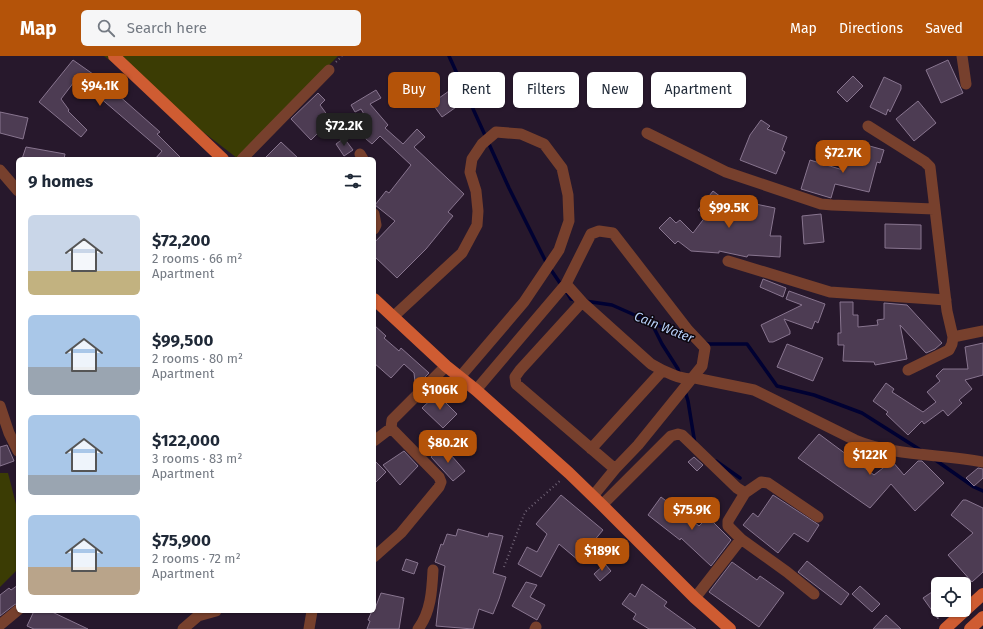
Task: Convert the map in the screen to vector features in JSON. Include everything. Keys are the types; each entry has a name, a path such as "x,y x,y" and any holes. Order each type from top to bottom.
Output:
{"main road":[{"path":"114,56 221,157"},
{"path":"376,301 446,366 476,390 569,473 602,504 695,598 730,629"},
{"path":"945,629 982,597"},
{"path":"970,629 983,617"}],"street":[{"path":"962,56 966,84"},
{"path":"244,157 329,70"},
{"path":"868,126 925,162 930,167 932,176 934,209 947,311 953,337 950,350 908,370"},
{"path":"394,316 462,253 477,225 478,211 476,191 470,172 472,159 482,144 496,132 521,134 544,144 562,168 568,195 570,221 559,250 524,302 460,377"},
{"path":"647,133 726,172 821,204 934,209"},
{"path":"0,170 16,189"},
{"path":"476,390 566,284 591,234 599,231 613,233 688,330 705,348 702,366 638,445 615,469 593,496"},
{"path":"728,261 830,292 946,300"},
{"path":"566,284 582,302 651,364 662,371 690,380 695,378 754,390 869,446 885,450 930,454 983,462"},
{"path":"582,302 520,370 515,377 516,384 615,469"},
{"path":"953,337 983,332"},
{"path":"376,439 391,428 392,420 446,366"},
{"path":"591,449 662,371"},
{"path":"0,406 9,433 16,447"},
{"path":"376,555 401,533 440,487 441,482 439,477 391,428"},
{"path":"602,504 671,436 678,434 682,435 737,488 745,493"},
{"path":"814,594 787,572 741,539 728,526 728,521 745,493 761,482 768,483 818,517"},
{"path":"695,598 741,539"},
{"path":"418,629 424,620 431,601 433,570"},
{"path":"0,625 16,612"},
{"path":"183,629 198,616 209,613"},
{"path":"309,629 312,613"}],"path":[{"path":"504,568 525,512 569,473"}],"shaded area":[{"path":"104,56 338,56 238,157 236,157"},
{"path":"0,473 8,473 16,504 16,571 0,587"}],"building":[{"path":"73,60 100,79 160,132 157,134 180,157 157,157 162,151 77,78 61,99 69,110 68,111 87,130 81,137 39,102"},
{"path":"948,60 963,93 941,103 926,70"},
{"path":"853,76 863,86 847,102 837,92"},
{"path":"884,77 901,85 901,89 890,112 888,109 886,115 870,107"},
{"path":"376,90 381,98 370,104 388,125 385,128 403,144 417,129 425,137 414,147 464,194 448,212 453,216 426,249 397,278 376,258 376,241 395,221 376,206 376,204 386,191 389,193 411,165 380,136 372,144 366,139 363,134 371,126 361,109 355,112 351,105"},
{"path":"448,92 448,108 455,108 442,117 436,108 440,108 440,97"},
{"path":"318,93 325,100 320,105 331,120 311,140 291,119"},
{"path":"918,101 936,123 914,141 896,119"},
{"path":"0,112 28,118 23,139 0,133"},
{"path":"761,120 770,126 767,129 787,137 782,150 785,152 776,174 740,160 750,135"},
{"path":"344,138 353,150 344,156 336,144"},
{"path":"281,142 297,157 266,157"},
{"path":"866,145 884,150 880,163 877,162 869,192 835,184 831,198 801,189 810,160 843,170 846,160 860,163"},
{"path":"26,147 65,154 64,157 23,157"},
{"path":"713,191 721,197 775,208 770,236 781,236 780,257 748,255 747,257 719,251 719,253 691,251 678,241 675,244 659,228 670,217 676,223 680,220 693,233 706,216 698,210"},
{"path":"821,214 824,242 804,244 802,216"},
{"path":"885,224 921,225 921,249 885,248"},
{"path":"763,279 786,288 783,297 760,287"},
{"path":"789,291 825,304 818,323 815,321 812,329 784,319 790,334 773,342 769,342 761,325 802,305 786,299"},
{"path":"840,302 853,302 853,315 858,315 858,327 878,325 877,320 884,319 884,303 907,305 942,343 935,349 926,353 900,325 907,359 875,365 874,362 843,361 844,345 838,345 838,333 841,333"},
{"path":"376,327 386,336 384,338 399,351 401,348 429,373 419,383 415,382 414,373 404,364 391,378 376,365"},
{"path":"983,343 983,375 965,380 972,389 959,400 962,403 948,416 943,410 924,424 922,421 908,435 886,414 888,412 873,401 886,383 894,389 892,392 923,412 936,402 927,392 940,381 936,376 943,369 968,369 965,347"},
{"path":"787,344 823,358 813,381 777,367"},
{"path":"437,394 457,414 443,428 422,408"},
{"path":"819,434 874,475 892,461 904,475 918,461 922,461 944,483 915,511 891,484 870,508 798,458"},
{"path":"7,445 14,461 0,466 0,447"},
{"path":"443,446 465,471 453,481 431,457"},
{"path":"404,451 418,466 400,485 383,465"},
{"path":"694,457 703,465 697,471 688,462"},
{"path":"376,462 386,472 376,482"},
{"path":"978,468 983,469 983,478 974,486 966,478"},
{"path":"561,495 603,530 578,560 559,544 541,577 518,564 527,547 537,552 547,534 536,524"},
{"path":"773,495 819,525 808,542 794,533 778,553 743,525 753,513 758,517"},
{"path":"661,497 699,526 708,517 731,540 711,566 681,538 680,540 648,515"},
{"path":"963,500 983,508 983,572 972,582 971,577 968,577 948,555 973,533 951,515"},
{"path":"458,529 488,537 489,533 503,536 493,573 506,577 499,599 493,614 479,609 473,629 436,626 445,566 435,562 441,544 443,545 447,534 456,536"},
{"path":"406,559 418,563 414,574 402,570"},
{"path":"807,561 849,594 841,605 798,572"},
{"path":"732,562 757,580 760,576 784,593 759,627 709,592"},
{"path":"605,564 611,571 600,581 594,574"},
{"path":"526,582 537,585 530,597 545,605 537,620 512,606"},
{"path":"642,584 667,602 664,606 696,629 649,629 633,619 636,614 622,604 630,593 635,597"},
{"path":"16,586 16,604 0,616 0,595 9,588 11,590"},
{"path":"860,586 880,604 872,612 852,594"},
{"path":"381,593 404,598 399,629 367,629 370,621 368,620 371,613 376,613 376,606"},
{"path":"931,593 931,609 923,598"},
{"path":"33,613 54,613 88,629 34,629 27,626"},
{"path":"886,615 901,629 873,629"}],"waterway":[{"name":"Cain Water","path":"449,56 509,188 547,264 562,286"},
{"name":"Cain Water","path":"566,291 571,299 577,300"},
{"name":"Cain Water","path":"585,301 612,305 690,338"},
{"path":"651,322 680,375"},
{"name":"Cain Water","path":"705,343 747,344 777,386 814,395 862,413 922,451"},
{"path":"685,391 695,444"},
{"name":"Cain Water","path":"934,459 974,487 983,491"},
{"path":"716,461 740,478"}]}
